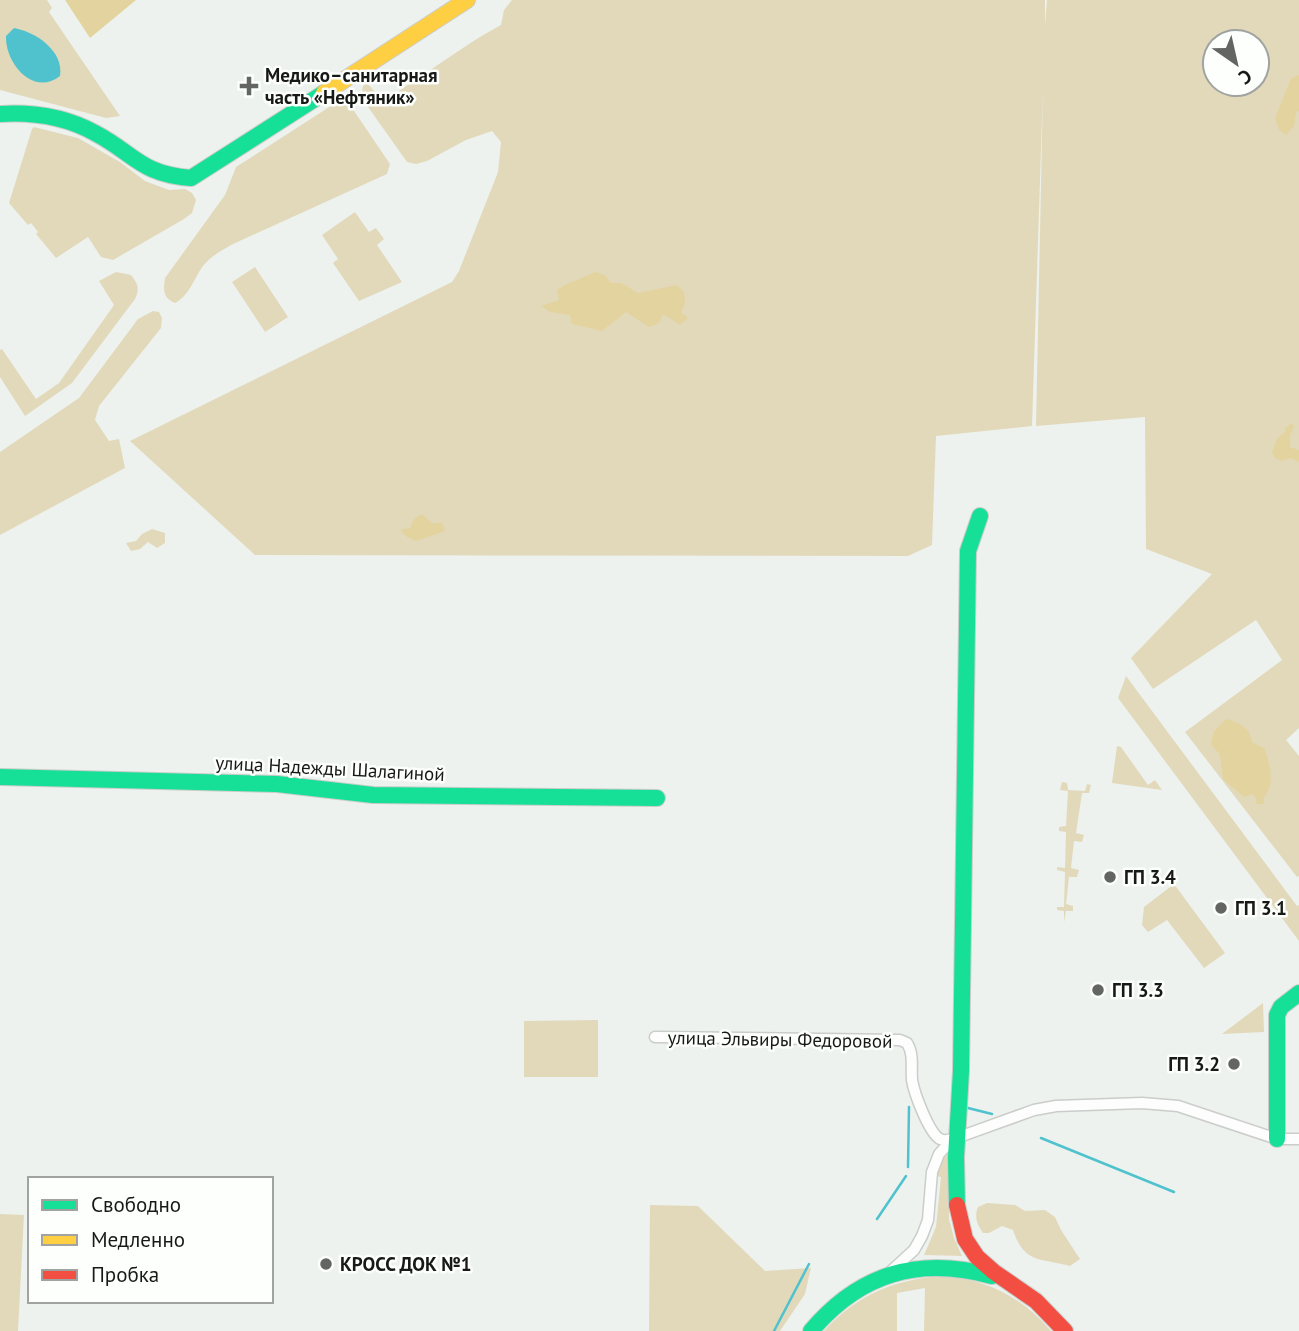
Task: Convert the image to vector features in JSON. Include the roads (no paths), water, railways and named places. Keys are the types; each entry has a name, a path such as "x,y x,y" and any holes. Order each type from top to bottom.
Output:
{"street":[{"path":"0,114 25,112 74,124 96,133 151,172 191,178 467,0"},
{"path":"980,516 968,551 956,1206 961,1231 971,1251 980,1261 1046,1310 1065,1331"},
{"name":"улица Надежды Шалагиной","path":"0,777 277,784 373,795 657,798"},
{"path":"1278,1139 1277,1015 1281,1007 1299,993"},
{"name":"улица Эльвиры Федоровой","path":"655,1037 886,1040 907,1043 911,1050 912,1081 916,1098 933,1132 945,1140 959,1138"},
{"path":"811,1331 827,1311 848,1295 885,1276 907,1257 919,1242 928,1220 934,1163 947,1145 959,1138 1034,1110 1056,1106 1142,1103 1178,1106 1278,1139 1299,1139"},
{"path":"885,1276 928,1267 958,1268 986,1274 1017,1288"}],"water":[{"path":"14,28 47,44 58,59 60,76 40,82 22,74 10,57 7,46 6,36"}],"waterway":[{"path":"908,1167 909,1107"},
{"path":"968,1108 992,1114"},
{"path":"1041,1138 1174,1192"},
{"path":"877,1219 906,1176"},
{"path":"774,1331 809,1264"}],"place":[{"name":"Медико–санитарная часть «Нефтяник»","path":"249,86"},
{"name":"ГП 3.4","path":"1110,877"},
{"name":"ГП 3.1","path":"1221,908"},
{"name":"ГП 3.3","path":"1098,990"},
{"name":"ГП 3.2","path":"1234,1064"},
{"name":"КРОСС ДОК №1","path":"326,1264"}]}
